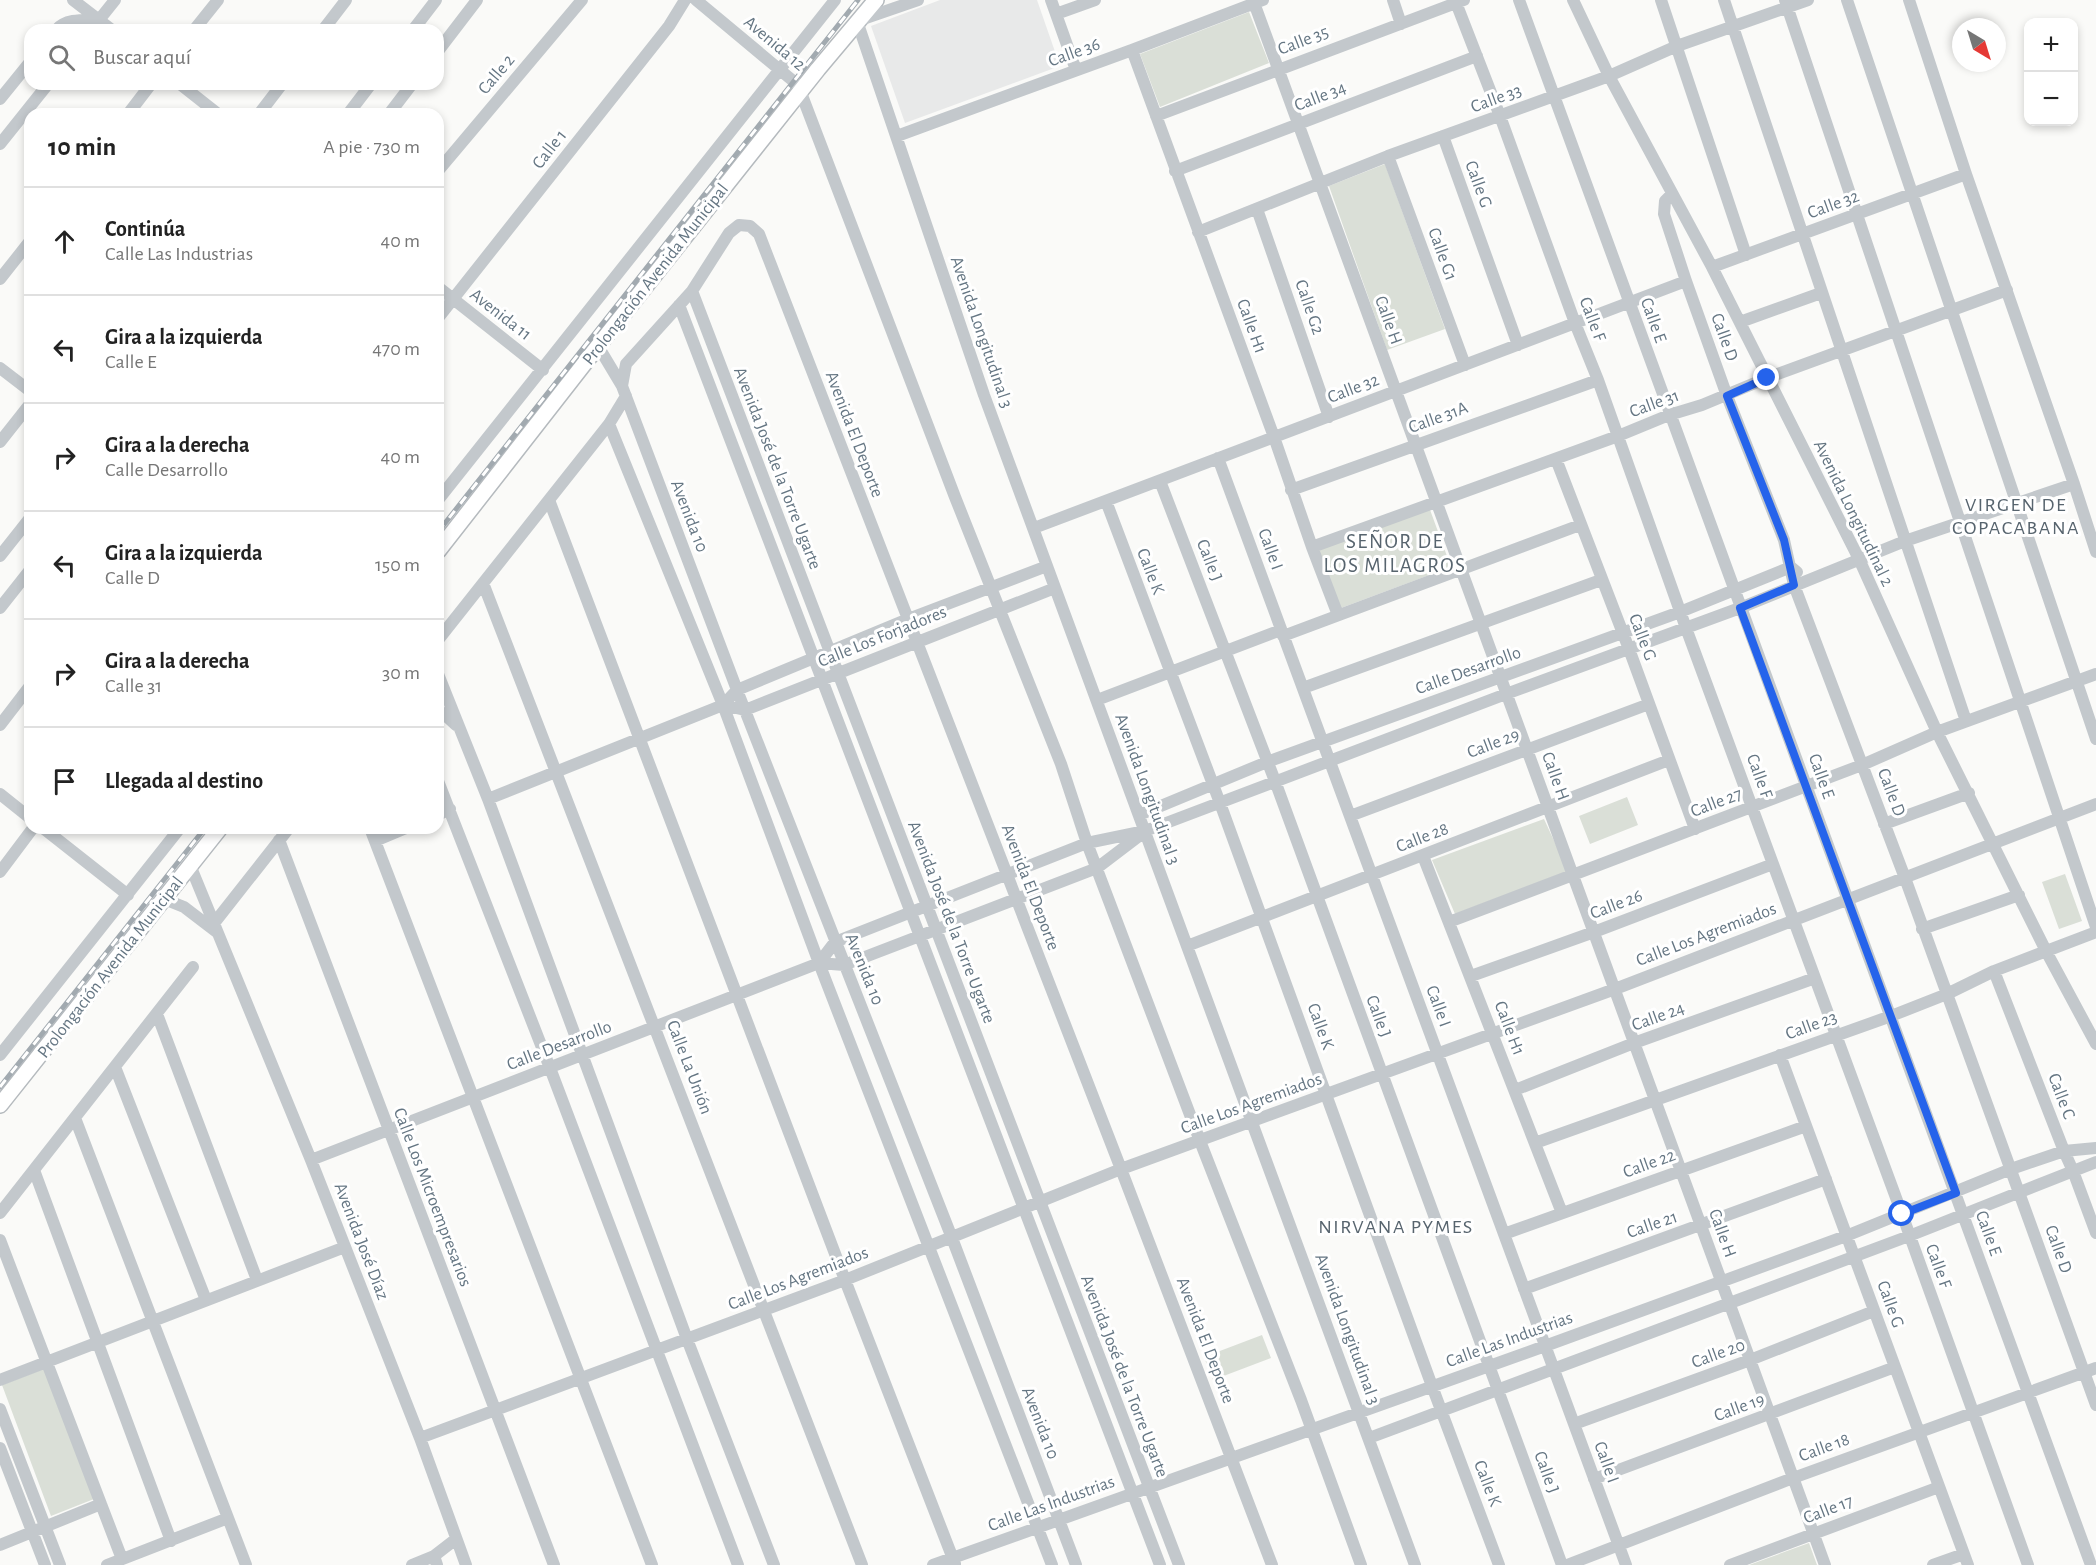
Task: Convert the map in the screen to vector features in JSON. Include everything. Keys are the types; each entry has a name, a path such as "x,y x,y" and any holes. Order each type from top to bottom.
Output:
{"main road":[{"name":"Prolongación Avenida Municipal","path":"444,543 598,346 876,0"},
{"name":"Prolongación Avenida Municipal","path":"0,1105 215,834"}],"street":[{"path":"73,0 94,24"},
{"path":"96,24 115,0"},
{"path":"199,24 218,0"},
{"path":"328,24 346,0"},
{"path":"418,24 436,0"},
{"path":"444,43 477,0"},
{"name":"Calle 2","path":"444,164 582,0"},
{"name":"Calle 1","path":"444,310 669,26 684,0"},
{"name":"Avenida 12","path":"696,0 798,85 1060,764 1087,843 1361,1565"},
{"name":"Prolongación Avenida Municipal","path":"444,493 835,0"},
{"path":"857,21 918,0"},
{"path":"1051,0 1076,70"},
{"path":"1056,14 1095,0"},
{"path":"1393,0 1401,24"},
{"name":"Calle E","path":"1519,0 1669,416 1849,899 2091,1565"},
{"name":"Avenida Longitudinal 2","path":"1574,0 1609,76 1712,267 1859,559 1937,732 2046,951 2096,1044"},
{"path":"1661,0 1746,255"},
{"path":"1724,0 1966,721"},
{"name":"Calle 33","path":"1198,232 1388,156 1609,76 1677,46 1786,4 1808,0"},
{"path":"1846,0 2096,739"},
{"path":"1910,0 1966,174 2096,552"},
{"name":"Calle 36","path":"897,136 1132,50 1257,1"},
{"name":"Calle H","path":"1257,1 1278,69 1825,1565"},
{"name":"Calle 35","path":"1156,116 1458,1"},
{"name":"Calle F","path":"1458,1 1902,1214 2028,1565"},
{"path":"1786,4 2096,927"},
{"path":"65,24 76,20 91,24"},
{"name":"Avenida Longitudinal 3","path":"857,21 984,395 1415,1565"},
{"name":"Calle H1","path":"1132,50 1338,615"},
{"name":"Calle 34","path":"1175,171 1477,56"},
{"path":"0,99 24,69"},
{"path":"29,108 43,90"},
{"path":"133,108 146,90"},
{"path":"188,90 210,108"},
{"path":"264,108 277,90"},
{"path":"353,108 366,90"},
{"path":"394,108 407,90"},
{"path":"0,144 24,114"},
{"name":"Calle G","path":"1443,136 1518,345"},
{"name":"Calle G1","path":"1388,156 1465,365"},
{"name":"Calle 32","path":"1712,267 1966,174"},
{"name":"Calle D","path":"1672,194 1665,201 1664,214 1686,282 1727,396 1784,540 1794,585 1905,878 2019,1192 2090,1370 2096,1405"},
{"name":"Calle G2","path":"1257,209 1329,417"},
{"name":"Avenida El Deporte","path":"692,291 729,233 739,225 750,226 759,234 1272,1565"},
{"path":"0,279 24,249"},
{"name":"Calle 32","path":"1034,528 1686,282"},
{"name":"Calle 31","path":"1312,547 1727,396 1767,378 2007,290"},
{"path":"444,632 609,424 624,391 626,364 692,291"},
{"name":"Avenida José de la Torre Ugarte","path":"692,291 1179,1565"},
{"name":"Avenida 11","path":"444,292 543,370"},
{"path":"1740,322 1821,293"},
{"name":"Avenida José de la Torre Ugarte","path":"679,305 1160,1565"},
{"name":"Avenida 10","path":"598,346 624,391 737,690 952,1238 1076,1565"},
{"path":"0,368 24,386"},
{"name":"Calle 31A","path":"1291,490 1598,380"},
{"path":"0,442 24,412"},
{"path":"609,424 723,705 819,963 1052,1565"},
{"name":"Calle I","path":"1218,458 1626,1565"},
{"name":"Calle G","path":"1556,459 1695,829"},
{"name":"Calle J","path":"1160,481 1275,781 1562,1565"},
{"name":"Calle Desarrollo","path":"835,942 1087,843 1145,831 1329,760 1740,608 1905,541 2074,483"},
{"path":"549,500 845,1280 955,1561"},
{"name":"Calle K","path":"1106,501 1220,803 1499,1565"},
{"path":"1097,700 1225,651 1338,615 1580,525"},
{"path":"0,556 24,526"},
{"name":"Calle Los Forjadores","path":"488,799 723,705 737,690 813,658 1047,566"},
{"path":"1791,567 1807,580"},
{"name":"Calle Desarrollo","path":"1139,815 1267,762 1680,612 1791,567"},
{"path":"0,608 24,578"},
{"path":"1303,688 1601,580"},
{"name":"Calle La Unión","path":"483,583 862,1565"},
{"name":"Calle Los Forjadores","path":"745,710 1055,588"},
{"name":"Calle 27","path":"1449,922 1862,765 1937,732 2096,674"},
{"path":"444,689 488,799 687,1339 774,1565"},
{"path":"0,725 24,694"},
{"name":"Calle 29","path":"1350,816 1649,704"},
{"path":"723,705 745,710"},
{"path":"444,714 459,727"},
{"name":"Calle 28","path":"1187,946 1669,760"},
{"path":"1884,824 1969,793"},
{"path":"0,794 24,813"},
{"path":"444,796 738,1565"},
{"name":"Calle Los Agremiados","path":"420,1438 845,1280 1121,1169 1615,989 2096,804"},
{"path":"444,812 450,810"},
{"name":"Calle Desarrollo","path":"311,1160 819,963 844,965 1017,900 1097,868 1145,831"},
{"path":"0,872 28,834"},
{"path":"51,834 128,895"},
{"name":"Prolongación Avenida Municipal","path":"0,1055 175,834"},
{"path":"164,899 184,907 217,927 284,834"},
{"path":"372,834 652,1565"},
{"path":"375,841 392,834"},
{"name":"Calle Los Microempresarios","path":"279,840 554,1565"},
{"name":"Calle H1","path":"1423,855 1562,1213"},
{"name":"Calle 26","path":"1471,976 1773,864"},
{"name":"Avenida José Díaz","path":"190,865 311,1160 420,1438 466,1565"},
{"path":"1922,929 2019,895"},
{"name":"Calle 23","path":"1535,1143 1891,1016 1947,994 1994,971 2096,932"},
{"path":"819,963 835,942"},
{"path":"0,1213 193,967"},
{"name":"Calle C","path":"1994,971 2096,1233"},
{"name":"Calle 24","path":"1515,1090 1634,1043 1815,978"},
{"path":"157,1014 257,1280"},
{"name":"Calle G","path":"1780,1055 1966,1559"},
{"path":"115,1067 206,1300"},
{"path":"75,1118 246,1565"},
{"name":"Calle 22","path":"1504,1234 1806,1126"},
{"name":"Calle Las Industrias","path":"933,1565 955,1561 1038,1527 1846,1236 2011,1169 2064,1151 2096,1148"},
{"path":"1369,1438 1854,1257 2096,1162"},
{"path":"34,1170 171,1541"},
{"name":"Calle 21","path":"1524,1289 1826,1179"},
{"path":"0,1240 122,1559"},
{"path":"0,1380 345,1247"},
{"name":"Calle 20","path":"1574,1424 1750,1360 1874,1311"},
{"name":"Calle 19","path":"1594,1479 1895,1367"},
{"name":"Calle 18","path":"1567,1565 1918,1431 1973,1414 2090,1370"},
{"path":"0,1409 39,1530 45,1565"},
{"path":"0,1448 39,1530 60,1565"},
{"name":"Calle 17","path":"1730,1565 1939,1487"},
{"path":"0,1545 101,1504"},
{"path":"107,1565 228,1518"},
{"path":"412,1565 435,1561 456,1539"},
{"path":"1933,1565 1966,1559"}],"shaded area":[{"path":"940,0 1037,0 1060,66 905,123 871,26"},
{"path":"1249,12 1269,63 1160,107 1140,54"},
{"path":"1385,164 1445,329 1387,350 1329,186"},
{"path":"1429,507 1451,567 1341,608 1317,549"},
{"path":"1627,797 1638,825 1590,844 1579,816"},
{"path":"1544,819 1568,871 1455,914 1432,860"},
{"path":"2065,874 2082,921 2059,929 2042,882"},
{"path":"1262,1335 1271,1358 1213,1380 1204,1357"},
{"path":"46,1368 94,1499 51,1516 2,1385"},
{"path":"1809,1543 1817,1565 1749,1565"}],"railway":[{"path":"444,524 858,0"},
{"path":"0,1087 200,834"}],"district":[{"name":"VIRGEN DE COPACABANA","path":"2016,516"},
{"name":"SEÑOR DE LOS MILAGROS","path":"1395,553"},
{"name":"NIRVANA PYMES","path":"1396,1226"}],"route":[{"path":"1767,378 1727,396 1784,540 1794,585 1740,608 1956,1193 1902,1214"}]}
